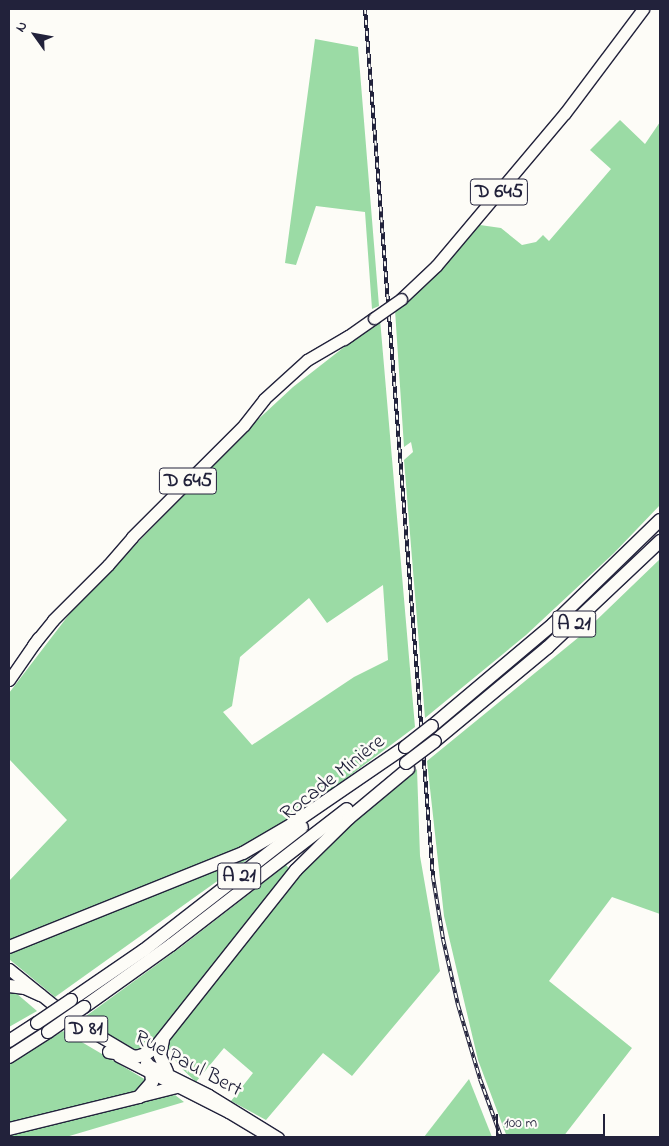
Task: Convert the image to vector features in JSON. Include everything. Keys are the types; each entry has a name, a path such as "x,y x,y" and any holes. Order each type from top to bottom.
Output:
{"highway":[{"name":"Rocade Minière","path":"9,1041 156,940 432,726 553,624 660,520"},
{"name":"Rocade Minière","path":"9,1057 171,946 435,744 578,620 660,541"},
{"path":"9,952 15,945 243,853 291,825 405,747"},
{"path":"139,1097 150,1086 145,1065 150,1052 164,1039 289,878 349,818 407,766"},
{"path":"12,983 40,995"},
{"path":"164,1039 160,1056 167,1072"},
{"path":"109,1052 145,1065"},
{"path":"9,1129 176,1087"}],"main road":[{"name":"D 645","path":"9,680 33,644 53,620 108,565 132,537 244,425 297,376 348,336 401,299 436,266 565,113 643,9"},
{"name":"Rue Paul Bert","path":"9,969 81,1026 145,1065"},
{"name":"Rue Paul Bert","path":"12,983 63,1023 109,1052"}],"street":[{"name":"Rue Paul Bert","path":"109,1052 167,1072 217,1099 279,1137"},
{"name":"Rue Paul Bert","path":"145,1065 176,1087 228,1113 268,1137"}],"green space":[{"path":"315,39 358,47 379,306 372,309 365,212 316,206 296,265 285,263"},
{"path":"620,120 645,144 660,122 660,505 614,553 526,635 425,718 404,460 413,452 411,442 404,447 395,310 448,262 480,225 501,228 522,245 536,242 543,235 549,241 611,169 590,150"},
{"path":"380,319 415,727 320,798 280,825 249,842 251,857 55,997 9,959 9,881 67,820 9,759 9,693 74,608 249,428 293,387","holes":["383,585 388,660 354,677 252,745 223,712 232,706 240,657 309,598 327,623"]},
{"path":"660,559 660,914 612,897 549,981 632,1048 563,1137 507,1137 478,1060 444,916 427,761 579,637"},
{"path":"417,769 420,856 440,971 352,1076 323,1053 266,1120 231,1101 253,1073 224,1048 196,1082 178,1065 168,1047 134,1049 82,1019 181,947 286,865 297,877 330,842"},
{"path":"9,987 37,1011 9,1027"},
{"path":"63,1031 146,1080 149,1100 175,1095 184,1102 66,1137 9,1137 9,1063"},
{"path":"469,1079 492,1137 424,1137"}],"railway":[{"path":"365,9 433,877 443,939 458,1005 480,1079 501,1137"}]}
